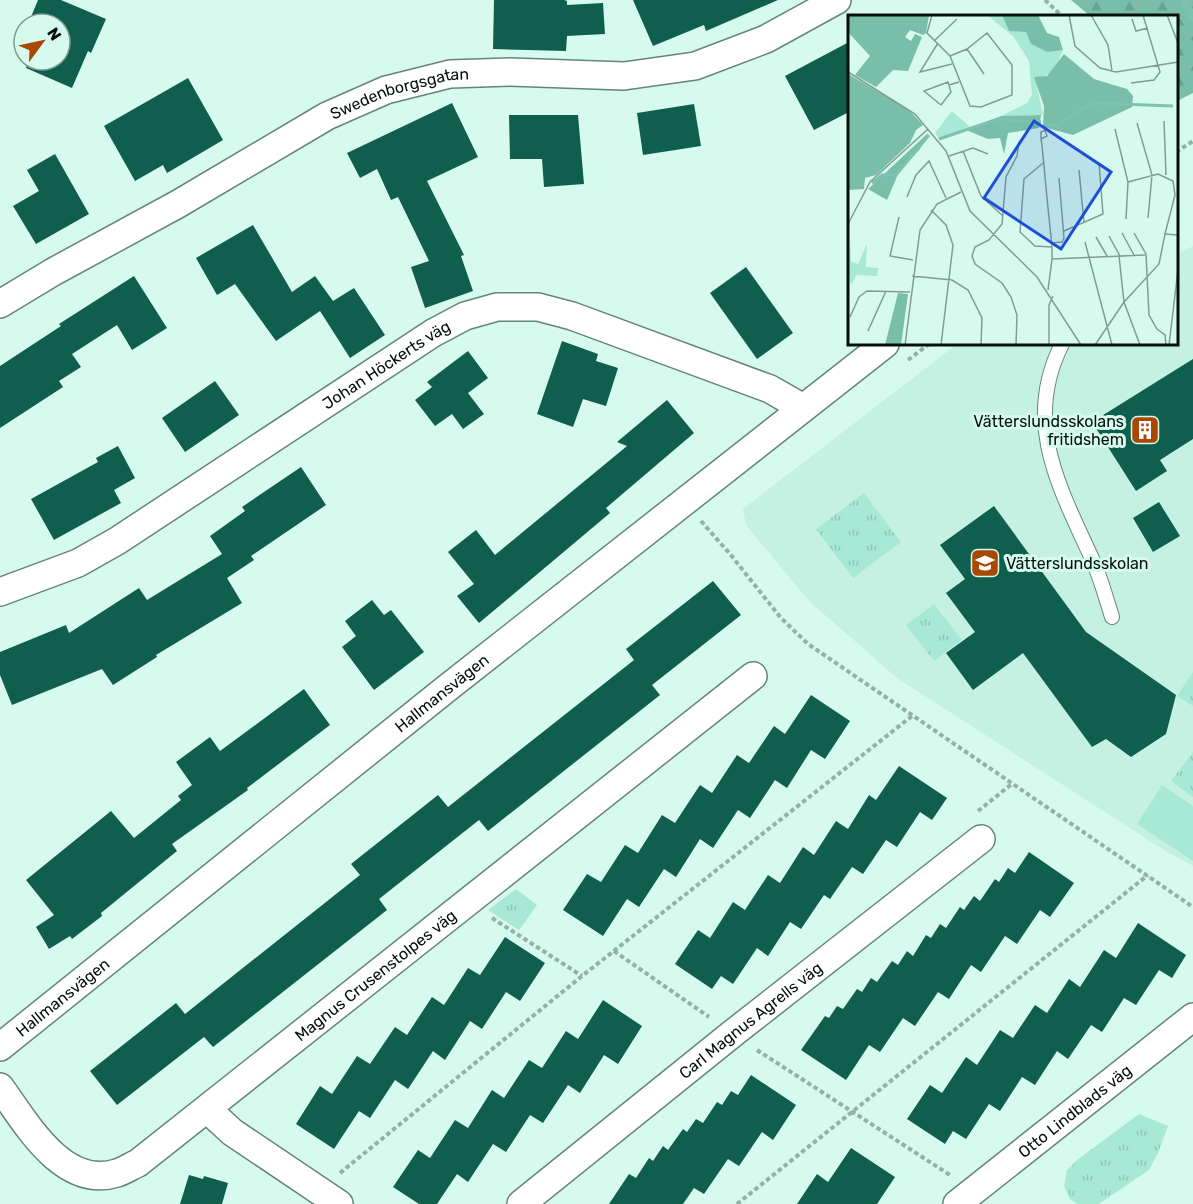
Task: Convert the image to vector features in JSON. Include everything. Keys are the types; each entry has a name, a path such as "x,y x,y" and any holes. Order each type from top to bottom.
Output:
{"street":[{"name":"Swedenborgsgatan","path":"0,304 53,272 178,204 327,116 386,90 450,75 510,72 624,76 695,66 766,39 837,0"},
{"name":"Johan Höckerts väg","path":"0,592 78,563 117,542 433,333 465,316 498,307 538,307 572,316 770,388 803,408"},
{"name":"Hallmansvägen","path":"0,1047 679,504 884,345"},
{"name":"Magnus Crusenstolpes väg","path":"0,1087 52,1154 73,1170 94,1176 116,1174 138,1163 753,676"},
{"name":"Carl Magnus Agrells väg","path":"521,1204 732,1034 981,839"},
{"name":"Otto Lindblads väg","path":"965,1198 1193,1017"},
{"path":"207,1109 232,1132 329,1197"}],"lane":[{"path":"1061,345 1055,356 1044,402 1046,444 1059,488 1094,563 1112,617"}],"path":[{"path":"1045,0 1061,15"},
{"path":"1135,15 1137,0"},
{"path":"1178,151 1193,141"},
{"path":"679,504 703,523 781,618 808,644 1193,907"},
{"path":"329,1197 582,976 912,716"},
{"path":"981,839 973,814 1013,783"},
{"path":"737,1204 1149,875"},
{"path":"466,902 582,976"},
{"path":"614,951 732,1034 852,1112 965,1198"}],"shaded area":[{"name":"Vätterslundsskolan","path":"1193,246 1193,866 1167,852 897,678 809,601 746,525 743,509 956,345 1178,345 1178,254"}],"green space":[{"path":"1071,0 1193,0 1193,93 1178,100 1178,15 1089,15"},
{"path":"864,493 901,542 853,578 816,529"},
{"path":"934,604 962,640 934,661 906,625"},
{"path":"1193,672 1193,706 1177,696"},
{"path":"1193,752 1193,797 1171,781"},
{"path":"1162,785 1193,806 1193,861 1137,824"},
{"path":"516,889 537,905 519,930 488,910"},
{"path":"1139,1114 1168,1126 1149,1170 1099,1204 1077,1204 1070,1199 1064,1186 1067,1170"}],"building":[{"path":"38,0 61,0 106,19 91,53 88,51 72,88 35,72 72,72 72,12 33,12"},
{"path":"494,0 564,0 567,1 567,5 603,3 605,34 567,36 566,51 493,49"},
{"path":"633,0 778,0 706,31 704,25 653,46"},
{"path":"848,43 848,113 814,130 785,76"},
{"path":"188,78 223,140 167,173 163,165 135,181 104,126"},
{"path":"452,103 478,157 427,181 464,255 461,256 473,291 425,308 411,267 429,261 398,197 391,200 377,169 360,178 347,153"},
{"path":"694,104 701,146 643,155 637,113"},
{"path":"509,115 578,115 584,184 544,187 542,159 510,159"},
{"path":"55,154 89,214 36,244 13,206 39,191 27,170"},
{"path":"253,225 292,292 315,276 333,301 354,288 385,335 350,358 320,311 276,341 235,284 217,295 196,258"},
{"path":"746,267 793,333 757,359 710,293"},
{"path":"134,276 167,328 132,350 117,325 72,354 81,367 59,381 63,387 0,428 0,366 61,326 59,324"},
{"path":"562,341 598,354 596,361 618,368 606,406 583,399 573,427 537,414"},
{"path":"468,351 488,378 468,393 484,414 463,429 452,414 435,426 415,400 432,387 427,382"},
{"name":"Vätterslundsskolans fritidshem","path":"1193,359 1193,439 1160,460 1167,471 1136,491 1092,422"},
{"path":"215,381 239,415 185,452 162,418"},
{"path":"667,400 694,433 606,508 610,513 479,623 457,596 474,584 448,552 476,530 495,555 627,446 617,442"},
{"path":"118,446 135,478 114,490 121,503 54,540 31,499 98,462 96,458"},
{"path":"301,467 326,505 251,556 254,560 227,578 242,603 156,655 157,657 113,685 102,669 12,705 0,675 0,652 66,625 69,633 139,588 147,600 222,554 210,536 245,511 242,507"},
{"path":"1159,502 1180,536 1153,552 1133,518"},
{"path":"994,506 1086,632 1176,695 1166,734 1131,757 1106,739 1092,747 1023,653 973,690 946,653 975,632 946,593 965,579 940,545"},
{"path":"713,581 741,615 652,685 660,695 488,831 479,820 379,899 387,910 213,1047 204,1037 117,1105 90,1071 176,1003 185,1014 360,875 351,864 438,795 448,807 634,660 626,649"},
{"path":"372,600 384,615 391,610 424,652 374,690 342,647 356,636 345,621"},
{"path":"304,689 330,725 247,788 248,790 172,844 177,851 101,913 102,916 72,939 70,936 49,949 36,927 54,915 26,880 111,811 134,838 181,800 178,796 192,785 176,762 210,737 220,751"},
{"path":"811,695 850,721 825,759 811,750 787,788 775,780 750,818 738,810 713,848 700,839 676,877 664,869 639,907 627,899 603,936 563,910 587,874 601,882 625,845 638,853 662,815 675,823 700,785 712,793 737,755 749,763 774,726 785,734"},
{"path":"899,766 947,798 932,820 920,812 897,847 886,840 863,874 852,867 830,899 824,895 801,929 790,922 768,956 757,948 733,984 721,976 712,989 675,964 698,930 710,938 733,902 745,910 768,875 780,883 803,847 814,855 836,821 848,829 869,795 876,800"},
{"path":"1029,852 1074,883 1050,917 1040,910 1017,944 1005,936 981,972 971,965 949,999 938,992 915,1026 903,1018 880,1052 869,1045 846,1080 801,1050 825,1016 829,1018 837,1006 843,1009 857,989 862,992 871,978 877,982 892,961 898,965 907,951 913,956 926,935 931,938 940,924 946,928 960,907 964,910 974,896 980,901 995,879 999,882 1008,868 1015,873"},
{"path":"1138,923 1186,955 1172,978 1159,970 1136,1005 1124,998 1102,1032 1091,1025 1068,1059 1057,1051 1035,1085 1022,1077 1000,1111 989,1104 966,1139 953,1131 945,1144 907,1119 930,1085 942,1093 966,1057 977,1065 1000,1030 1013,1038 1035,1005 1047,1013 1069,979 1080,987 1104,950 1116,958"},
{"path":"505,937 545,963 520,1001 506,992 482,1029 470,1021 445,1060 433,1051 408,1089 395,1080 370,1118 359,1111 334,1149 296,1124 320,1086 332,1094 357,1056 370,1064 395,1027 407,1035 432,997 444,1005 468,968 480,975"},
{"path":"603,1000 642,1026 618,1064 604,1055 580,1093 568,1085 543,1123 530,1115 506,1152 493,1144 468,1182 457,1174 437,1204 419,1204 393,1187 418,1150 430,1158 455,1120 468,1128 492,1090 504,1098 529,1060 542,1068 566,1031 578,1039"},
{"path":"751,1075 796,1105 773,1140 762,1132 739,1166 728,1159 704,1194 694,1188 683,1204 609,1204 629,1174 636,1178 649,1158 653,1161 663,1146 668,1150 683,1129 687,1132 696,1119 703,1123 717,1102 722,1105 731,1091 738,1095"},
{"path":"851,1148 895,1177 877,1204 797,1204 817,1174 828,1182"},
{"path":"189,1175 203,1179 204,1176 228,1183 222,1204 180,1204"}],"waterway":[{"path":"1184,0 1193,18"}],"place":[{"name":"Vätterslundsskolans fritidshem","path":"1145,430"},
{"name":"Vätterslundsskolan","path":"985,563"}]}
